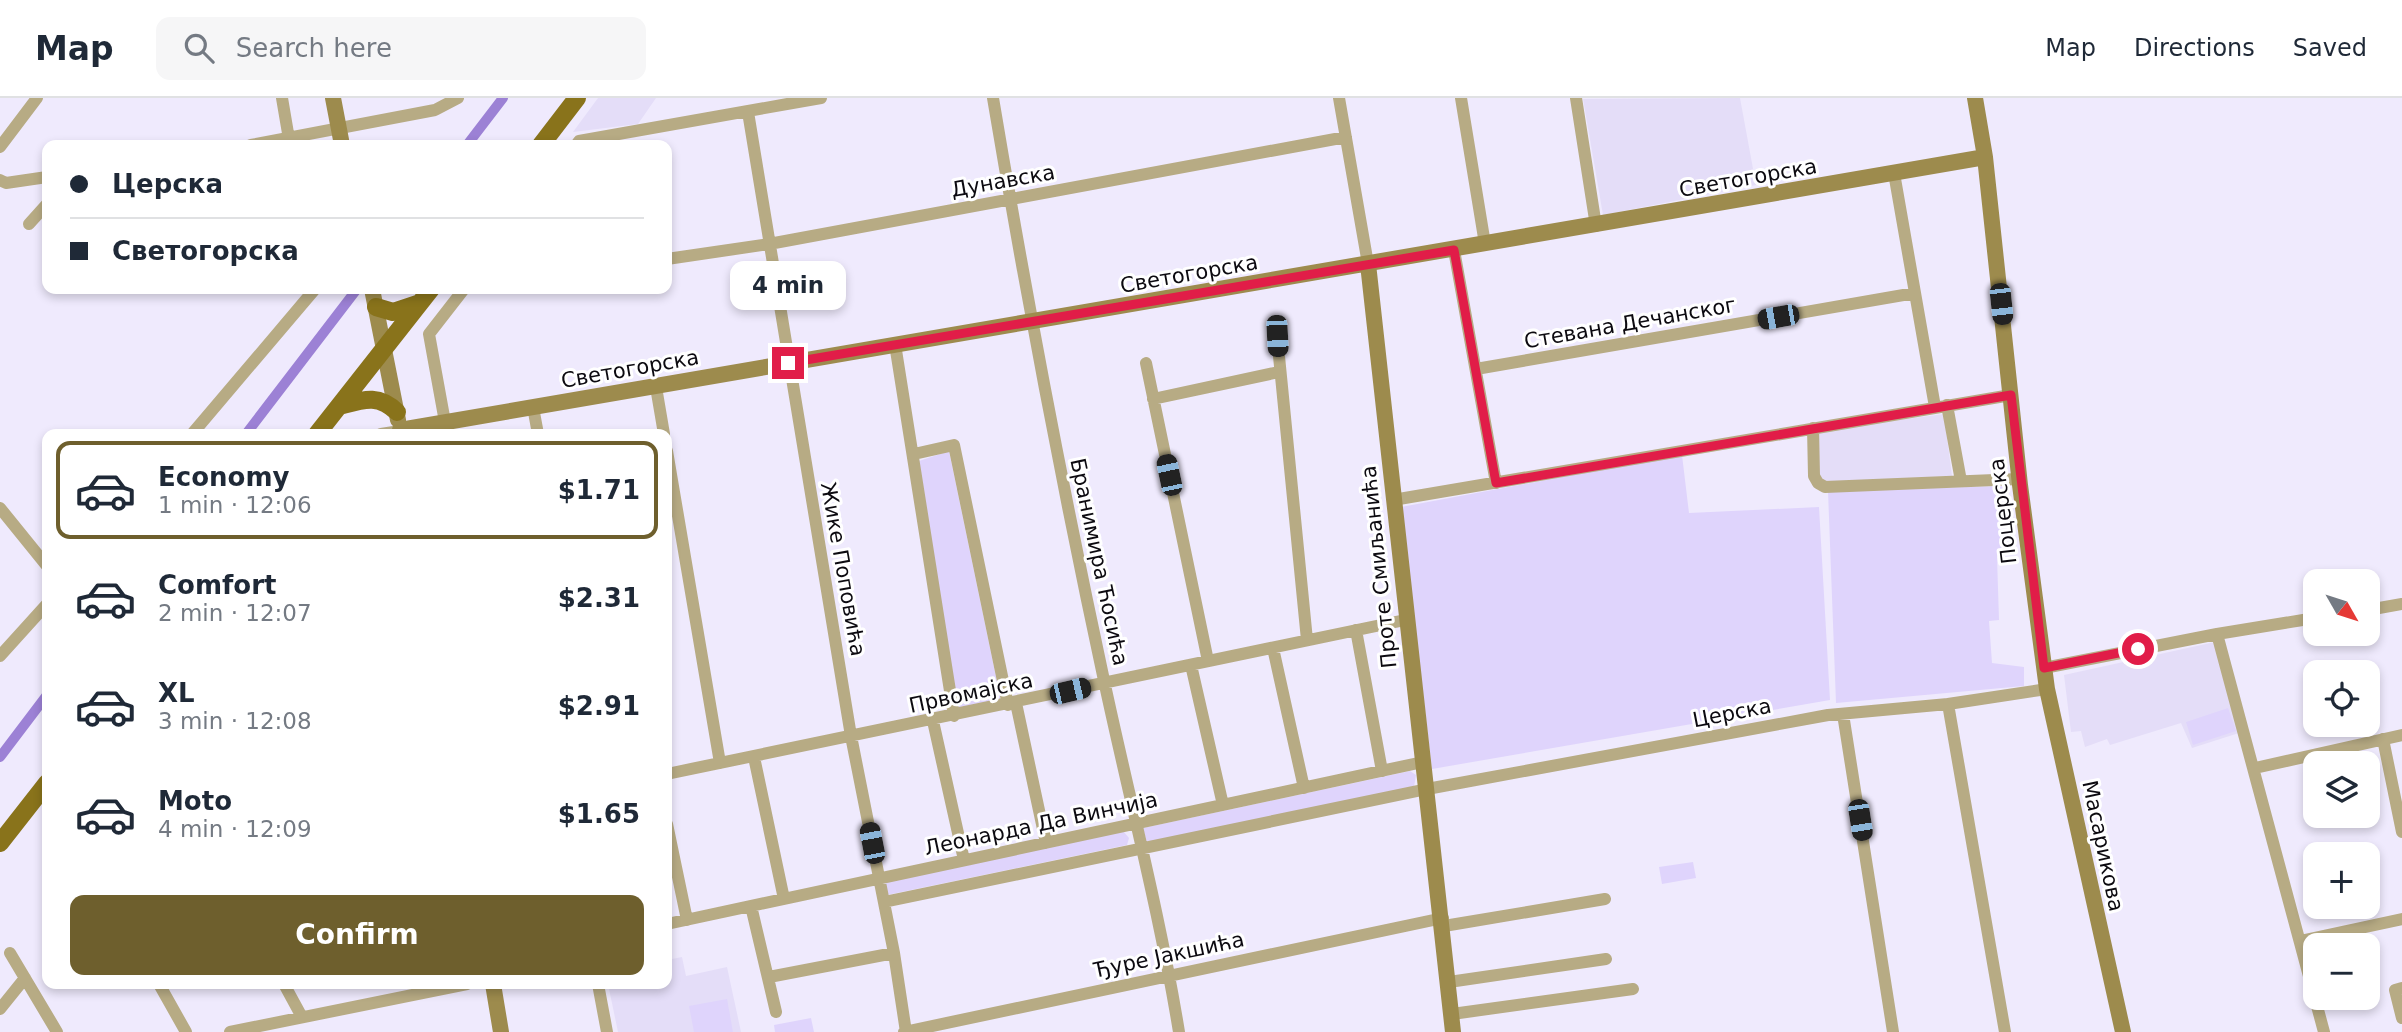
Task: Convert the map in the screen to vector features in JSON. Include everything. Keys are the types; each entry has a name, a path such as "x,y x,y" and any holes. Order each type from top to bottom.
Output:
{"main road":[{"path":"545,140 577,98"},
{"path":"374,299 393,312 426,296"},
{"path":"321,429 426,296"},
{"path":"339,406 374,399 399,427"},
{"path":"0,844 42,791"}],"street":[{"path":"0,147 37,98"},
{"path":"282,98 289,140"},
{"path":"333,98 340,137"},
{"path":"309,140 340,137 458,98"},
{"path":"585,140 821,98"},
{"name":"Бранимира Ћосића","path":"993,98 1031,323 1179,1032"},
{"name":"Проте Смиљанића","path":"1339,98 1368,264 1405,620 1443,922 1453,1032"},
{"path":"1461,98 1485,244"},
{"path":"1576,98 1597,226"},
{"name":"Поцерска","path":"1975,98 1985,157 2019,479 2044,668"},
{"name":"Жике Поповића","path":"748,112 851,736 894,953 905,1032"},
{"name":"Дунавска","path":"672,258 769,244 1346,137"},
{"name":"Светогорска","path":"399,427 446,422 656,387 1985,157"},
{"path":"1894,173 1915,293 1961,481"},
{"path":"0,180 6,183 42,178"},
{"path":"29,225 42,210"},
{"path":"1454,250 1496,483"},
{"name":"Стевана Дечанског","path":"1476,369 1915,293"},
{"path":"196,429 310,294"},
{"path":"446,422 429,334 460,294"},
{"path":"374,299 386,347 399,427"},
{"path":"1277,336 1307,640"},
{"path":"895,344 954,716"},
{"path":"1146,363 1208,661"},
{"path":"1153,400 1279,372"},
{"path":"656,387 663,429"},
{"path":"1393,500 2011,395"},
{"path":"533,407 537,429"},
{"path":"1812,428 1814,476 1822,486 2019,479"},
{"path":"914,454 954,445 1046,843"},
{"path":"672,480 720,763"},
{"path":"0,509 42,560"},
{"path":"2380,608 2402,604"},
{"path":"0,656 42,610"},
{"name":"Првомајска","path":"672,773 933,721 1405,620"},
{"path":"2044,668 2303,620"},
{"path":"1356,630 1382,771"},
{"path":"2217,634 2324,1032"},
{"path":"1273,648 1304,788"},
{"path":"1191,665 1223,805"},
{"name":"Масарикова","path":"2044,668 2123,1032"},
{"name":"Церска","path":"1427,789 1843,714 1948,704 2047,689"},
{"path":"1948,704 2005,1032"},
{"path":"1843,714 1893,1032"},
{"path":"933,721 964,860"},
{"path":"2255,768 2402,735"},
{"path":"2382,739 2402,832"},
{"path":"754,757 784,899"},
{"name":"Леонарда Да Винчија","path":"672,923 1423,762"},
{"name":"Леонарда Да Винчија","path":"884,902 1427,789"},
{"path":"672,848 687,920"},
{"name":"Ђуре Јакшића","path":"905,1032 1169,974 1443,922 1605,899"},
{"path":"751,906 776,1012"},
{"path":"2300,941 2402,919"},
{"path":"10,953 57,1032"},
{"path":"769,977 894,953"},
{"path":"1449,982 1606,959"},
{"path":"0,1009 25,978"},
{"path":"2402,988 2395,990 2402,1018"},
{"path":"162,989 186,1032"},
{"path":"287,989 302,1017"},
{"path":"230,1032 411,989"},
{"path":"496,989 502,1032"},
{"path":"599,989 607,1032"},
{"path":"1452,1014 1633,989"}],"shaded area":[{"path":"598,98 656,98 638,124 573,132"},
{"path":"1740,98 1756,185 1603,215 1583,99"},
{"path":"1944,414 1952,476 1825,482 1819,478 1817,431"},
{"path":"949,451 1001,701 958,708 919,461"},
{"path":"1682,455 1689,513 1819,507 1830,700 1432,769 1401,507"},
{"path":"2002,486 2008,544 1997,557 1999,620 1989,621 1992,663 2024,667 2024,686 1836,703 1828,491"},
{"path":"2215,642 2242,732 2192,748 2181,723 2110,745 2107,739 2085,747 2081,731 2071,732 2064,675"},
{"path":"2228,708 2236,731 2193,745 2186,722"},
{"path":"1410,771 1416,775 1414,787 1147,843 1143,828"},
{"path":"1123,831 1129,838 1127,845 887,895 885,884 889,881"},
{"path":"1693,862 1696,878 1662,884 1659,867"},
{"path":"682,957 686,976 727,967 741,1032 618,1032 609,989 672,989 672,959"},
{"path":"727,999 733,1032 694,1032 689,1006"},
{"path":"811,1018 814,1032 775,1032 774,1025"}],"waterway":[{"path":"471,140 503,98"},
{"path":"250,429 353,294"},
{"path":"0,757 42,702"}],"route":[{"path":"788,363 1454,250 1496,483 2011,395 2019,479 2044,668 2138,649"}]}
